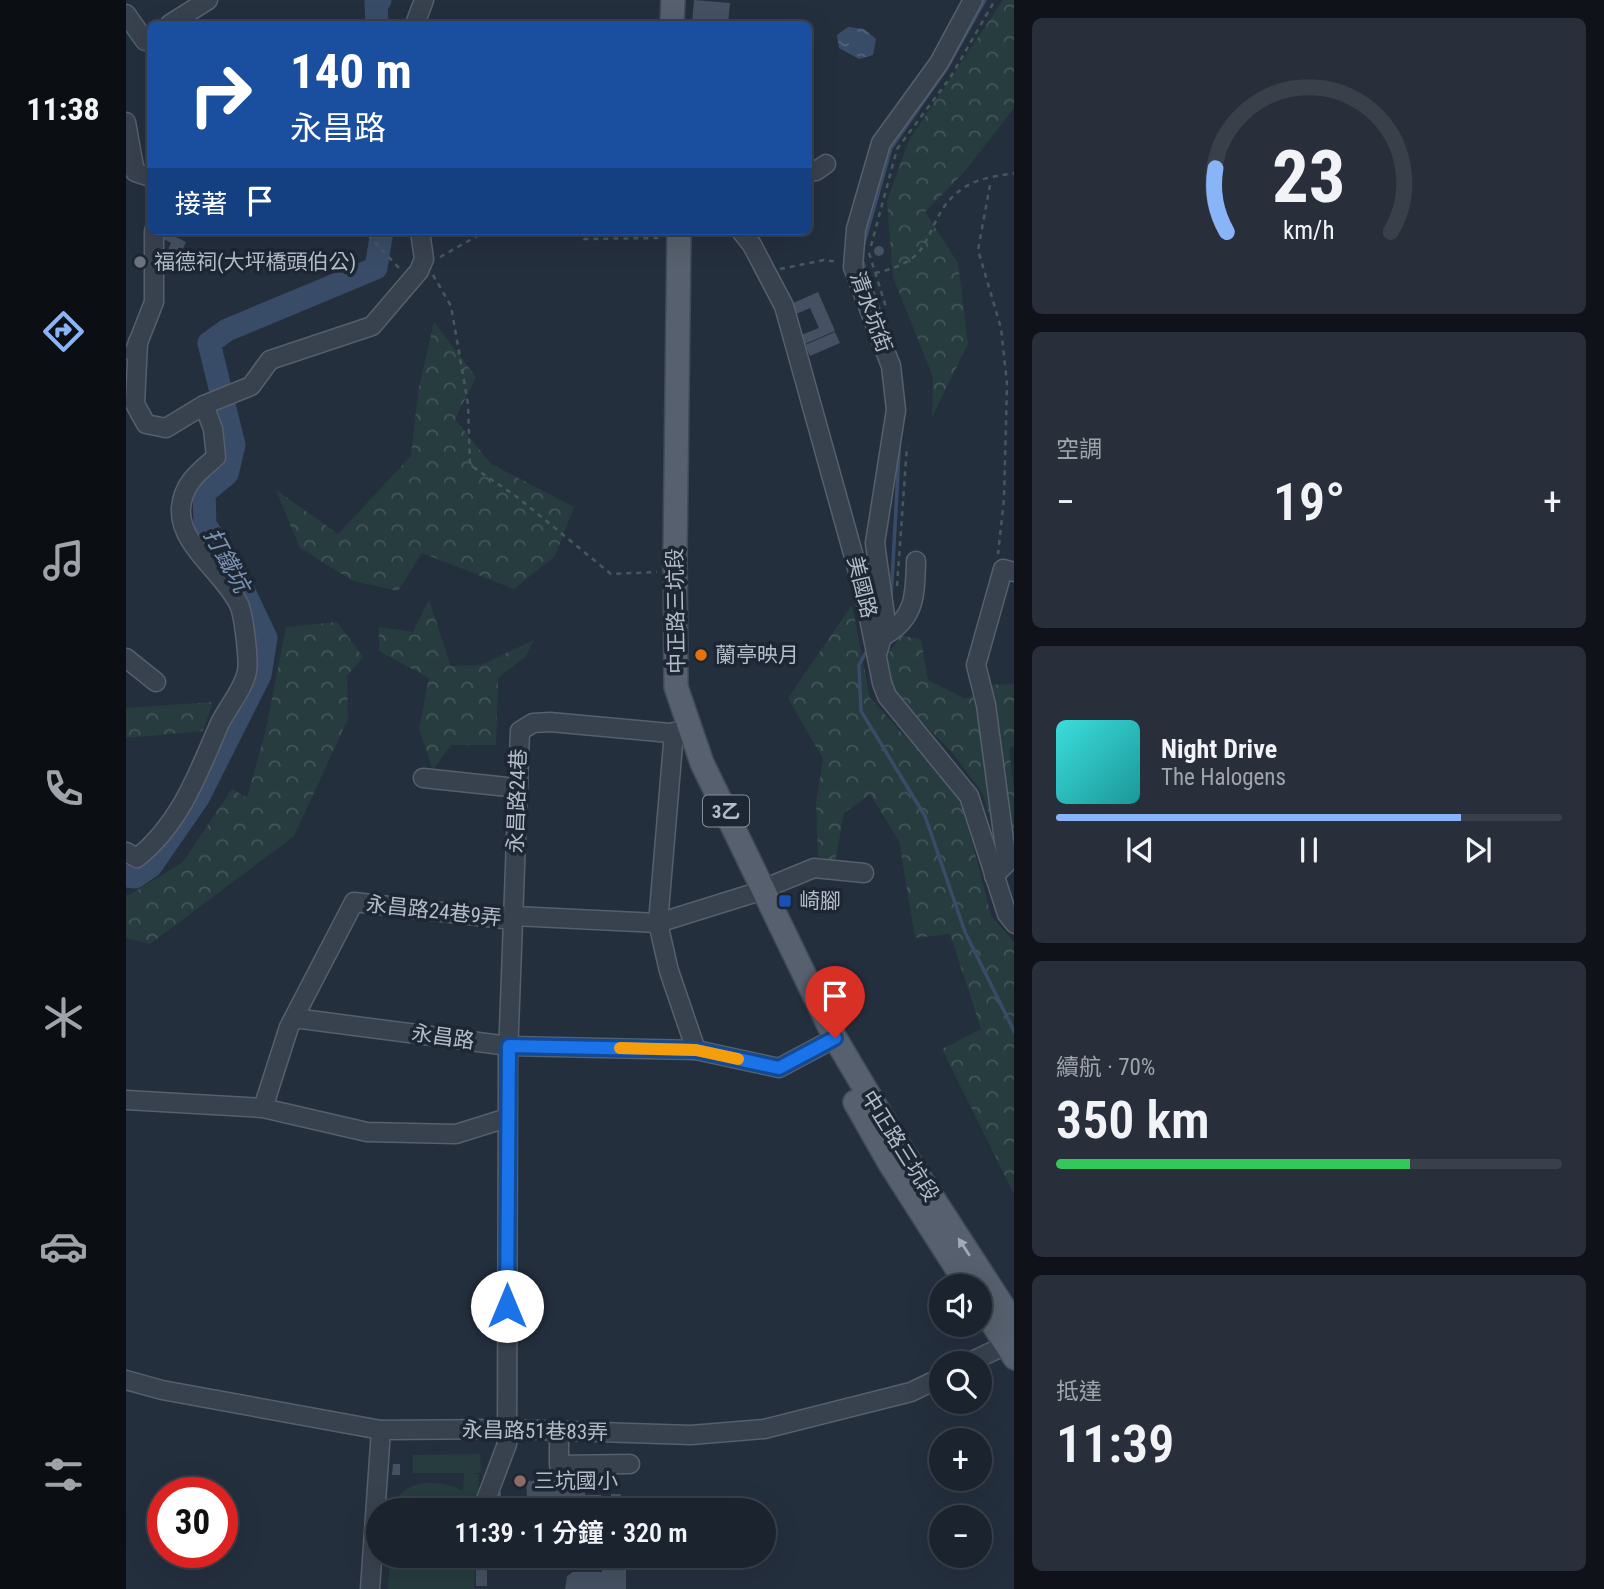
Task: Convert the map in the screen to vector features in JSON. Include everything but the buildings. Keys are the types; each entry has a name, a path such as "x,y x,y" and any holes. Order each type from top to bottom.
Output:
{"main road":[{"path":"672,21 673,0"},
{"name":"中正路三坑段","path":"669,235 662,572 663,659 690,765 757,891 889,1162 960,1274"},
{"name":"中正路三坑段","path":"669,235 677,687 682,733"},
{"name":"中正路三坑段","path":"829,1042 898,1144 1011,1343"},
{"path":"992,1319 1011,1343"}],"street":[{"path":"175,21 208,0"},
{"path":"416,21 424,0"},
{"name":"清水坑街","path":"880,631 875,543 896,410 891,366 853,267 856,229 881,144 939,62 973,0"},
{"path":"126,14 147,38"},
{"path":"126,122 137,175"},
{"path":"812,172 826,164"},
{"path":"126,371 154,302 154,235"},
{"path":"138,342 135,404 146,424 166,428 204,405 251,386 270,360 372,326 412,282 424,259 421,235"},
{"name":"美國路","path":"744,235 784,306 880,631 887,696 969,796 1007,914 1014,924"},
{"path":"126,852 137,858 156,843 186,801 247,671 241,610 230,587 213,571 185,529 181,509 188,482 216,457 213,429 204,405"},
{"path":"880,631 900,626 909,615 916,561"},
{"path":"994,876 1007,863 986,705 976,665 1009,571"},
{"path":"126,658 156,682"},
{"name":"永昌路24巷","path":"487,1498 507,1444 509,1046 520,732 533,723 682,733"},
{"path":"682,733 658,923 669,971 696,1050"},
{"path":"423,778 517,788"},
{"path":"658,923 757,891 814,868 864,873"},
{"name":"永昌路24巷9弄","path":"294,1018 354,902 513,918 658,923"},
{"path":"263,1108 294,1018"},
{"name":"永昌路","path":"294,1018 509,1046 696,1050 779,1068 829,1042"},
{"path":"126,1100 263,1108 367,1132 456,1134 508,1118"},
{"path":"992,1352 1011,1343"},
{"name":"永昌路51巷83弄","path":"126,1380 162,1390 381,1430 506,1429 691,1435 764,1429 911,1392 929,1383"},
{"path":"370,1589 381,1430"},
{"path":"559,1430 559,1465 630,1464"}],"path":[{"path":"888,313 869,252 897,149 950,78 995,0"},
{"path":"874,274 900,266 919,252 935,218 961,189 985,178 1014,173"},
{"path":"990,185 978,250 1001,328 1007,384 1004,499 996,568 1009,571"},
{"path":"368,235 412,282"},
{"path":"479,235 460,248 437,258 424,259 452,306 468,404 470,465 517,497 611,574 662,572"},
{"path":"580,235 584,239 641,235"},
{"path":"767,272 824,260"},
{"path":"897,593 908,434"}],"green space":[{"path":"1003,0 1014,0 1014,108 965,171 925,212 958,263 968,344 932,417 933,377 893,277 887,201 909,140"},
{"path":"434,322 476,377 455,419 491,464 574,507 555,556 514,589 422,553 398,591 353,581 300,548 276,490 338,534 411,456 418,392"},
{"path":"429,600 451,666 481,665 534,640 526,656 498,678 496,745 451,745 433,770 419,728 429,678 379,651 379,627 413,632"},
{"path":"852,605 870,698 961,798 991,916 1014,942 1014,1194 942,1049 981,1029 950,934 915,938 899,841 870,794 844,813 835,862 818,856 816,803 823,759 788,698"},
{"path":"337,622 363,657 347,676 348,719 294,836 150,944 126,938 126,895 183,862 232,789 247,798 266,729 286,627"},
{"path":"901,636 921,639 928,680 966,699 989,685 1014,684 1014,746 1009,748 1014,789 1014,847 1001,855 983,794 952,752 893,693 884,659"},
{"path":"213,702 203,731 126,738 126,708"},
{"path":"480,1454 481,1473 472,1473 479,1474 478,1498 397,1498 412,1486 422,1484 443,1484 463,1491 464,1473 413,1473 413,1455"},
{"path":"389,1568 475,1568 474,1589 388,1589"}],"water":[{"path":"848,27 864,29 876,39 873,55 859,59 839,48 837,35"}],"waterway":[{"name":"打鐵坑","path":"377,21 376,2 380,0"},
{"path":"862,250 891,148 947,68 985,0"},
{"name":"打鐵坑","path":"126,876 135,877 151,866 198,798 260,675 266,638 229,560 205,525 204,493 227,474 234,445 209,343 227,330 376,268 381,235"},
{"path":"861,257 886,329"},
{"path":"900,370 902,390"},
{"path":"891,599 900,436"},
{"path":"869,647 859,665 861,711 925,816 965,932 1014,1031"}],"slow traffic":[{"path":"620,1048 696,1050 738,1059"}],"place":[{"name":"福德祠(大坪橋頭伯公)","path":"140,262"},
{"name":"蘭亭映月","path":"701,655"},
{"name":"崎腳","path":"785,901"},
{"name":"三坑國小","path":"520,1481"}],"route":[{"path":"507,1306 509,1046 696,1050 779,1068 835,1038"}]}
